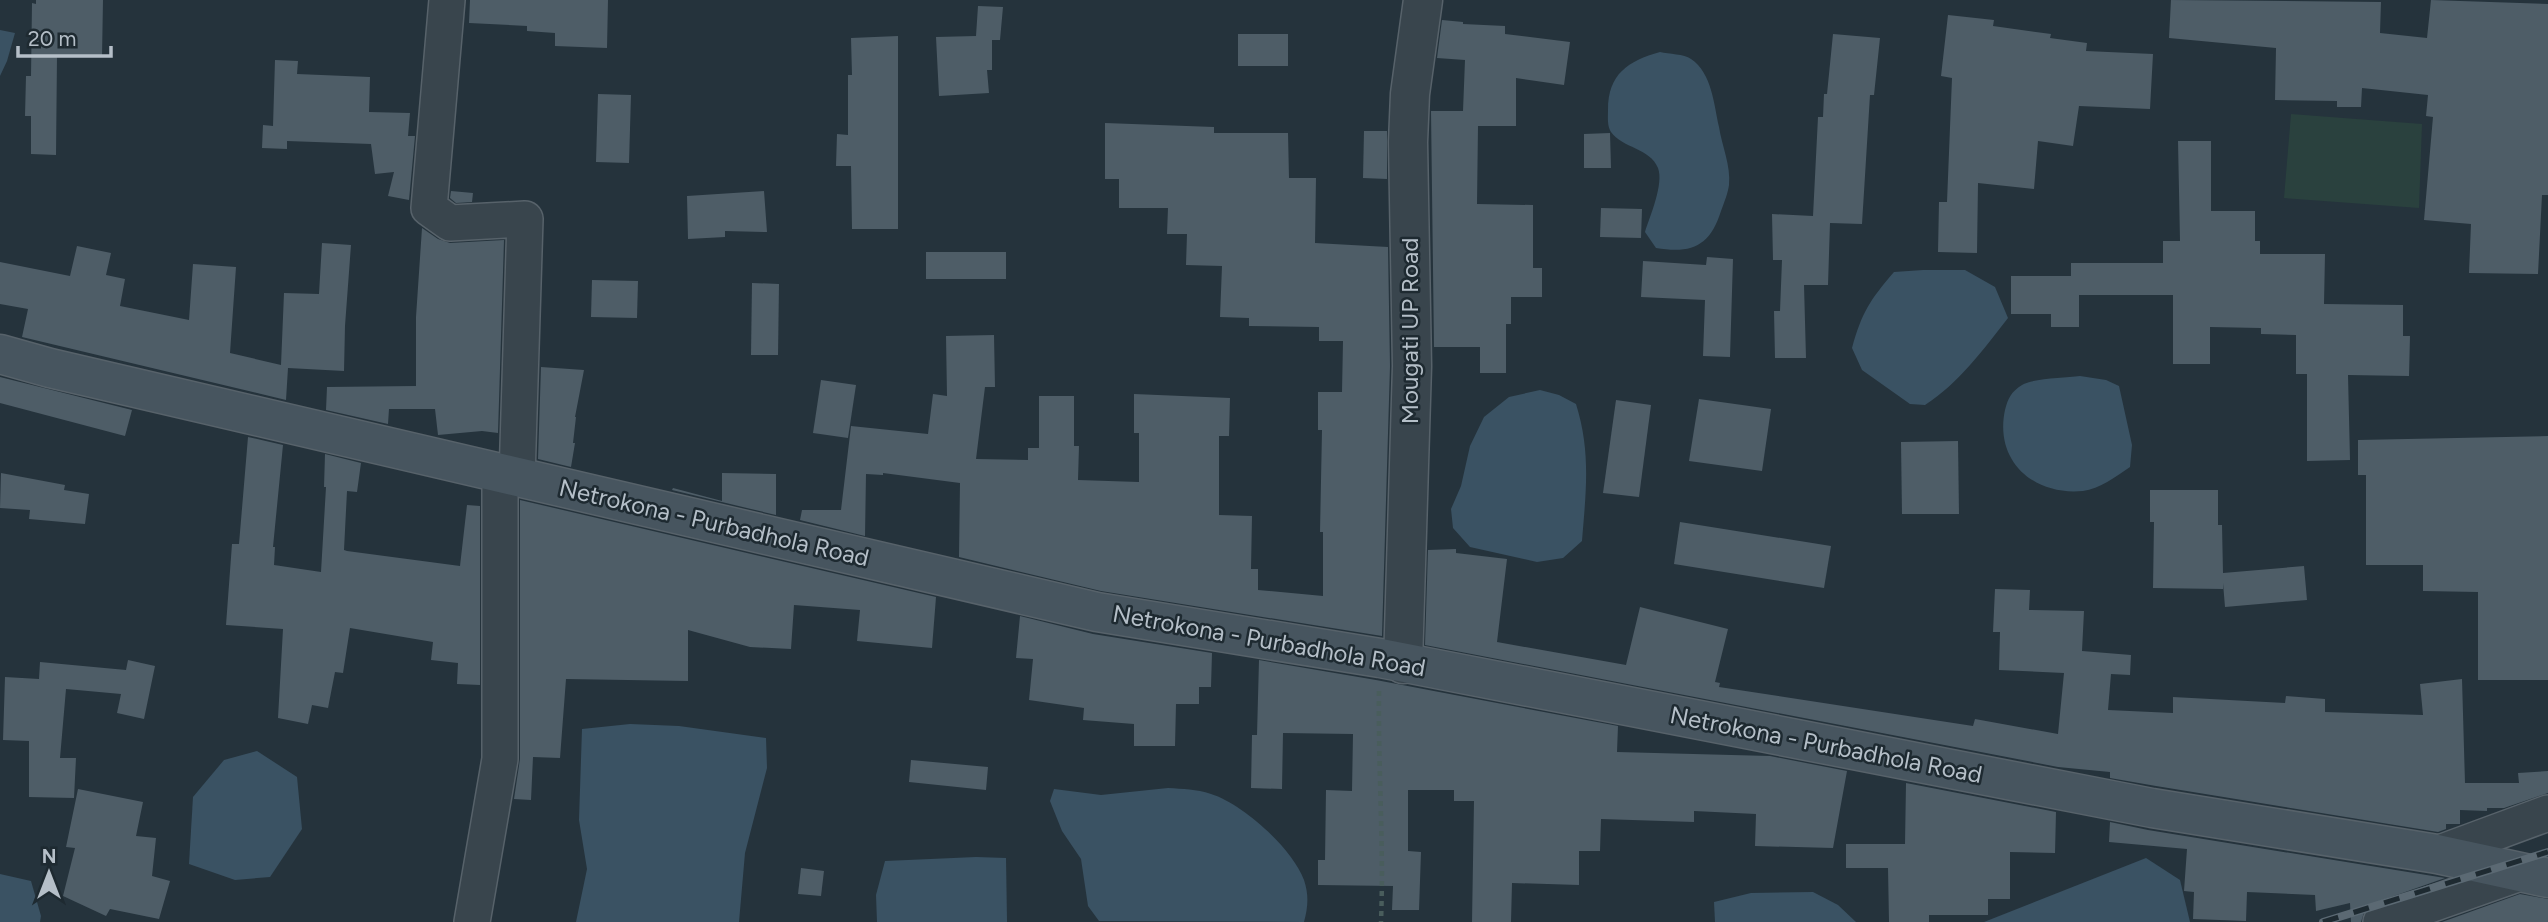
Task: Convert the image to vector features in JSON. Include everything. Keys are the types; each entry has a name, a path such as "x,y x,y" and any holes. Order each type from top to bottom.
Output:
{"main road":[{"name":"Netrokona - Purbadhola Road","path":"0,354 50,368 1097,612 1391,661 2152,808 2437,854 2534,876"}],"street":[{"path":"447,0 429,208 450,223 525,219 509,475 500,759 472,922"},
{"name":"Mougati UP Road","path":"1391,661 1412,366 1408,142 1410,94 1423,0"},
{"path":"2437,854 2548,813"},
{"path":"2381,922 2534,876"}],"path":[{"path":"1381,922 1382,842 1378,744 1391,661"}],"green space":[{"path":"2291,114 2422,124 2419,208 2284,198"}],"water":[{"path":"0,30 15,33 0,76"},
{"path":"1660,52 1688,57 1704,72 1729,171 1727,195 1717,223 1705,240 1680,250 1656,248 1645,232 1658,191 1658,168 1649,156 1616,137 1610,130 1608,121 1609,98 1616,78 1629,65"},
{"path":"1965,270 1995,287 2008,318 1960,376 1925,405 1910,404 1862,370 1852,348 1868,307 1894,272"},
{"path":"2080,376 2106,380 2119,386 2132,445 2130,467 2095,488 2065,491 2049,488 2022,472 2012,459 2003,428 2007,402 2015,390 2027,383"},
{"path":"1540,390 1559,395 1576,404 1584,439 1586,472 1582,541 1563,558 1537,562 1470,547 1453,528 1451,509 1461,486 1470,446 1484,417 1509,397"},
{"path":"630,724 679,726 766,738 767,768 745,853 739,922 576,922 587,869 579,820 582,729"},
{"path":"257,751 297,777 302,829 270,877 235,880 189,864 193,797 224,760"},
{"path":"1168,788 1200,791 1224,799 1251,817 1278,841 1304,880 1307,901 1304,922 1099,921 1088,906 1081,859 1062,831 1050,801 1054,789 1101,795"},
{"path":"1006,858 1007,922 877,922 876,895 885,861"},
{"path":"2146,858 2180,880 2190,922 1984,922"},
{"path":"0,874 31,881 41,916 40,922 0,922"},
{"path":"1813,892 1838,905 1856,922 1715,922 1714,902 1751,893"}],"building":[{"path":"36,0 103,0 102,57 57,56 56,155 31,154 31,116 25,116 26,76 31,76 32,3 36,4"},
{"path":"470,0 608,0 607,48 555,46 555,33 527,31 527,26 469,23"},
{"path":"2171,0 2381,2 2380,33 2427,38 2431,0 2548,4 2548,195 2542,195 2538,274 2469,273 2471,224 2424,220 2433,117 2426,116 2428,95 2362,88 2361,107 2337,107 2337,101 2275,100 2276,48 2169,38"},
{"path":"978,6 1003,7 1000,40 992,40 992,70 987,70 989,93 939,96 936,37 976,36"},
{"path":"1948,15 1994,20 1993,26 2051,34 2050,38 2087,43 2086,51 2153,54 2150,109 2079,106 2073,146 2038,141 2034,189 1978,183 1977,253 1938,252 1939,202 1947,202 1952,78 1941,76"},
{"path":"1442,20 1505,26 1505,34 1570,42 1564,85 1516,78 1516,126 1478,126 1477,204 1533,205 1533,268 1542,268 1542,297 1511,297 1511,324 1506,324 1506,373 1480,373 1480,347 1434,347 1431,111 1463,111 1465,60 1437,58"},
{"path":"1238,34 1288,34 1288,66 1238,66"},
{"path":"1833,34 1880,38 1874,95 1870,95 1862,224 1830,223 1828,285 1804,285 1806,358 1775,358 1774,311 1780,311 1782,260 1773,260 1772,214 1813,216 1818,117 1823,117"},
{"path":"898,36 898,229 852,229 851,166 836,166 837,134 848,135 848,75 852,75 851,38"},
{"path":"275,60 298,61 297,74 370,77 369,112 410,113 408,136 415,136 409,200 388,196 394,172 375,174 371,144 287,141 287,149 262,148 263,125 273,126"},
{"path":"598,94 631,95 629,163 596,162"},
{"path":"1105,123 1214,127 1214,133 1288,133 1289,178 1316,178 1315,243 1388,247 1390,366 1382,636 1101,591 959,557 960,483 883,473 866,474 865,536 800,520 802,510 841,510 851,426 928,434 933,394 947,396 946,336 994,335 995,387 985,387 976,459 1028,460 1028,448 1039,448 1039,396 1074,396 1074,446 1079,446 1078,480 1139,482 1139,433 1134,433 1134,394 1230,398 1229,436 1219,436 1219,515 1252,516 1251,569 1258,569 1258,590 1323,596 1323,532 1320,532 1322,430 1318,430 1318,392 1342,392 1343,341 1319,341 1319,327 1249,326 1249,318 1220,317 1222,266 1186,265 1187,234 1167,234 1168,208 1119,208 1119,179 1105,179"},
{"path":"1364,131 1387,131 1387,179 1363,178"},
{"path":"1610,133 1611,168 1584,168 1584,134"},
{"path":"2178,141 2211,141 2211,211 2255,211 2255,241 2260,241 2260,254 2325,254 2324,304 2403,305 2403,336 2410,336 2409,376 2348,375 2350,460 2307,461 2307,374 2296,374 2296,335 2261,334 2261,328 2210,327 2210,364 2173,364 2173,295 2079,295 2079,327 2051,327 2051,314 2011,314 2011,276 2071,276 2071,263 2163,263 2163,241 2180,241"},
{"path":"451,191 473,193 472,202 456,203 450,198"},
{"path":"764,191 767,232 725,231 725,237 688,239 687,196"},
{"path":"1601,208 1642,209 1641,238 1600,237"},
{"path":"422,228 438,239 450,243 504,240 498,433 482,431 438,435 435,409 389,409 388,424 326,410 327,387 416,386 416,317"},
{"path":"322,243 351,245 344,371 288,368 286,400 22,337 28,309 0,304 0,262 70,276 77,246 111,253 106,275 125,279 120,306 189,320 193,264 236,267 230,353 281,365 284,293 319,294"},
{"path":"926,252 1006,252 1006,279 926,279"},
{"path":"1707,257 1733,259 1730,357 1703,356 1705,300 1641,297 1643,261 1706,265"},
{"path":"592,280 638,281 637,318 591,317"},
{"path":"752,283 779,284 778,355 751,355"},
{"path":"541,367 584,370 575,417 571,467 538,459"},
{"path":"0,377 132,410 125,436 0,403"},
{"path":"821,380 856,385 848,438 813,433"},
{"path":"1699,399 1771,409 1762,471 1689,461"},
{"path":"1616,400 1651,405 1639,497 1603,493"},
{"path":"2548,436 2548,680 2478,680 2478,592 2423,591 2423,565 2366,565 2366,475 2358,475 2358,440"},
{"path":"248,437 283,445 273,547 274,565 321,572 326,487 325,454 361,463 357,492 347,491 344,550 460,566 467,505 480,506 480,685 457,684 458,663 431,660 433,642 350,628 343,673 335,672 328,708 312,705 308,724 278,718 283,629 226,625 232,544 239,544"},
{"path":"1958,441 1959,514 1902,514 1901,442"},
{"path":"1,473 65,485 64,490 89,494 85,524 29,519 30,510 0,508"},
{"path":"722,473 776,474 776,515 672,490 673,488 722,501"},
{"path":"2150,490 2218,490 2218,525 2222,525 2223,573 2304,566 2307,600 2225,607 2223,583 2223,589 2153,588 2154,522 2150,522"},
{"path":"520,500 936,597 932,648 857,641 860,610 794,605 791,649 750,647 688,630 688,681 566,679 560,758 533,757 531,800 514,799 520,759"},
{"path":"1680,522 1831,546 1824,588 1674,564"},
{"path":"1456,549 1456,553 1507,559 1497,642 1626,665 1640,607 1728,629 1715,682 1720,683 1719,687 1973,726 1975,719 2058,734 2064,673 1999,670 2000,632 1993,632 1995,589 2030,590 2029,610 2084,611 2082,651 2131,655 2130,675 2111,674 2108,710 2173,713 2173,697 2285,703 2286,696 2325,699 2325,712 2423,715 2420,684 2462,679 2465,783 2519,783 2518,773 2548,771 2548,793 2504,808 2487,808 2487,811 2460,810 2460,824 2446,824 2446,829 2438,832 2110,778 2110,772 2058,767 1425,645 1428,550"},
{"path":"1020,616 1093,634 1212,653 1211,687 1199,687 1199,704 1176,704 1175,746 1134,746 1134,724 1083,720 1084,708 1029,700 1033,659 1016,658"},
{"path":"128,660 155,666 144,719 117,713 121,694 66,689 60,758 76,758 74,798 29,797 29,741 3,740 5,677 39,679 40,662 126,670"},
{"path":"1259,660 1618,726 1617,752 1770,756 1847,771 1833,848 1755,846 1756,814 1694,811 1694,822 1601,819 1600,851 1579,851 1579,885 1512,883 1511,922 1472,922 1474,801 1454,801 1454,790 1408,790 1408,851 1421,852 1419,910 1392,910 1393,886 1318,885 1318,860 1325,860 1326,790 1352,791 1353,734 1283,733 1282,789 1251,788 1252,735 1257,735"},
{"path":"911,760 988,767 986,790 909,782"},
{"path":"1906,783 2056,812 2055,853 2010,852 2010,899 1988,899 1988,915 1929,915 1929,922 1889,922 1888,868 1846,868 1846,844 1905,844"},
{"path":"78,789 143,802 136,836 156,838 152,876 170,881 159,919 110,909 106,916 63,896 75,848 66,847"},
{"path":"2110,822 2445,878 2374,903 2365,909 2361,922 2351,922 2350,903 2316,911 2315,895 2247,892 2246,921 2193,919 2194,892 2184,891 2187,849 2109,842"},
{"path":"801,868 824,871 821,896 798,894"},
{"path":"2520,894 2548,899 2548,922 2442,922"}],"railway":[{"path":"2323,922 2548,852"}]}
